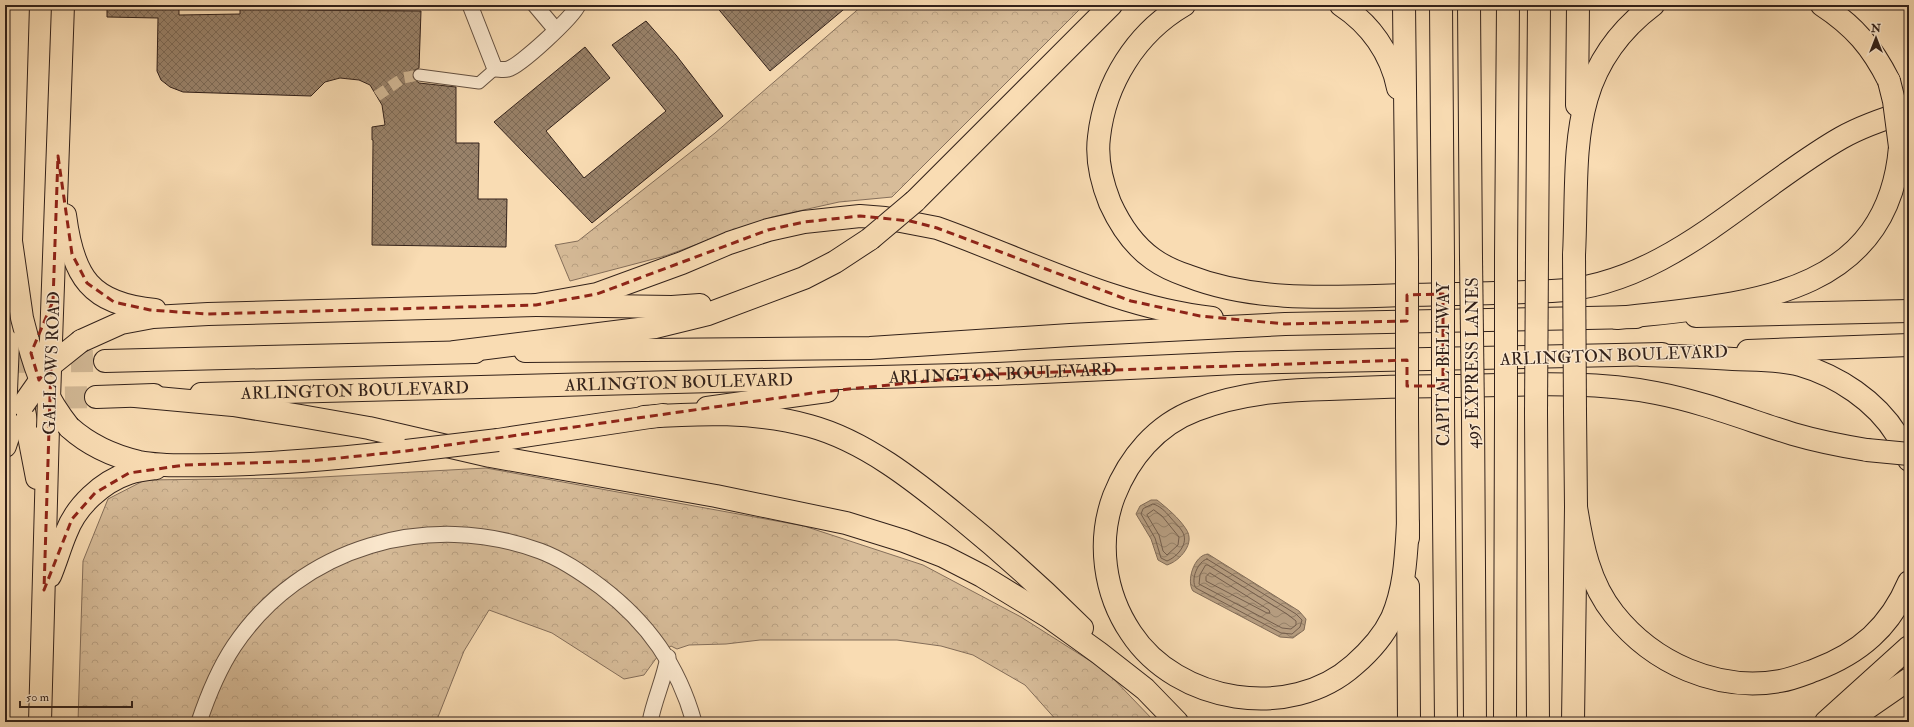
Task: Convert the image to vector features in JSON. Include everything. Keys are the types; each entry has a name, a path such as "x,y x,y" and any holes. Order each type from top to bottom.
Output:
{"main road":[{"path":"5,197 13,164 18,5"},
{"name":"GALLOWS ROAD","path":"19,359 53,301 63,5"},
{"path":"455,352 655,327 708,314 804,278 835,262 870,239 915,201 1111,5"},
{"path":"1184,5 1165,17 1130,54 1116,76 1107,95 1101,118 1098,143 1100,167 1105,190 1115,215 1126,232 1138,247 1153,260 1170,270 1199,281 1230,289 1262,294 1293,296 1376,296 1552,291 1576,289 1610,282 1627,276 1662,258 1704,231 1815,153 1843,137 1904,113"},
{"path":"1341,5 1365,24 1384,51 1392,66 1397,83 1404,122"},
{"path":"1404,5 1404,122 1407,260 1409,722"},
{"name":"CAPITAL BELTWAY","path":"1441,5 1446,722"},
{"name":"495 EXPRESS LANES","path":"1469,5 1475,722"},
{"name":"495 EXPRESS LANES","path":"1506,722 1506,257 1508,5"},
{"path":"1538,722 1536,412 1539,5"},
{"path":"1576,206 1578,5"},
{"path":"1572,722 1576,507 1574,412 1574,255 1578,133 1589,88 1598,67 1609,48 1623,32 1653,5"},
{"path":"1617,318 1742,302 1781,293 1812,281 1851,254 1866,239 1878,222 1895,181 1900,147 1895,107 1889,81 1873,52 1859,34 1842,18 1822,5"},
{"path":"58,156 72,254 87,283 100,295 114,302 132,307 179,313 208,314"},
{"name":"GALLOWS ROAD","path":"13,164 11,241 19,359 20,425 46,528 40,722"},
{"path":"536,305 597,294 682,263 729,243 768,230 804,222 860,216 898,220 937,228 1091,288 1131,302 1166,311 1200,316 1285,324"},
{"path":"20,425 46,381 81,341 109,327 133,320 208,314 536,305 672,307 741,301"},
{"name":"ARLINGTON BOULEVARD","path":"105,361 455,352 870,348 1078,334 1285,324 1617,318 1909,310"},
{"name":"ARLINGTON BOULEVARD","path":"96,397 997,374 1238,363 1642,355 1909,345"},
{"path":"1642,355 1773,360 1800,365 1825,375 1846,386 1865,399 1882,415 1898,435 1909,460"},
{"name":"GALLOWS ROAD","path":"19,359 46,381 20,425"},
{"path":"44,590 59,556 72,519 95,493 129,473 186,465 311,461 406,451 498,440 644,417 820,392 997,374"},
{"path":"46,381 69,427 80,437 100,449 140,462 186,465"},
{"path":"1408,524 1404,576 1401,590 1392,618 1380,638 1354,665 1329,683 1303,693 1278,698 1261,699 1236,697 1212,691 1181,678 1161,664 1132,634 1117,605 1106,566 1104,545 1106,524 1111,504 1121,478 1135,456 1150,439 1168,424 1192,411 1218,402 1254,393 1376,387 1558,385 1606,386 1634,389 1688,400 1792,434 1820,441 1866,450 1909,454"},
{"path":"135,396 233,405 369,428 490,456 716,496 846,523 904,541 936,554 982,576 1062,626 1146,689"},
{"path":"644,417 744,414 777,418 811,426 838,436 874,455 917,482 994,546 1043,590 1146,689 1177,722"},
{"path":"1576,507 1582,543 1590,573 1599,592 1613,614 1643,644 1660,655 1694,672 1713,678 1736,683 1781,681 1830,664 1849,655 1865,644 1880,629 1902,598 1909,582"},
{"path":"1826,722 1909,647"},
{"path":"1847,722 1909,679"}],"street":[{"path":"470,5 495,69"},
{"path":"535,5 556,30"},
{"path":"419,75 479,83 495,69 509,69 533,52 569,19 578,5"},
{"path":"199,722 211,688 222,666 249,627 270,604 293,586 329,562 356,550 404,537 434,534 480,536 515,543 541,551 566,563 614,597 646,630 668,657 688,700 694,722"},
{"path":"650,722 652,708 664,676 668,657"}],"highlighted area":[{"path":"58,156 72,254 87,283 114,302 150,310 208,314 536,305 597,294 768,230 804,222 860,216 910,221 937,228 1131,301 1200,316 1285,324 1407,321 1407,295 1443,294 1443,386 1407,386 1407,360 997,374 820,392 406,451 311,461 185,465 129,473 95,493 72,519 44,590 51,365 39,380 31,353 53,301"}],"green space":[{"path":"863,5 1084,5 892,197 839,202 772,217 665,256 570,281 555,245 578,241 715,133"},
{"path":"486,468 804,526 923,565 1021,617 1106,671 1155,722 1058,722 1025,685 973,655 941,646 897,640 760,640 726,644 689,645 677,649 671,646 660,653 644,675 624,679 552,633 489,610 464,651 436,722 78,722 83,561 108,499 145,480 303,478"}],"water":[{"path":"1151,500 1157,500 1169,510 1189,534 1188,545 1185,551 1177,560 1167,565 1158,560 1151,539 1136,514 1140,506"},
{"path":"1208,554 1299,611 1306,619 1304,630 1293,638 1280,637 1193,591 1190,581 1195,564 1203,555"}],"building":[{"path":"107,5 179,5 179,15 240,14 240,5 308,5 308,10 421,11 419,68 413,71 412,77 419,83 456,87 456,143 479,143 478,199 507,199 506,247 372,245 372,127 385,125 382,105 370,85 359,80 340,78 325,82 311,96 183,92 170,87 161,80 157,71 158,18 107,17"},
{"path":"715,5 849,5 770,71"},
{"path":"646,21 676,55 723,116 592,223 494,122 585,47 610,78 546,131 584,178 666,111 612,45"}],"tunnel":[{"path":"377,96 403,78 419,75"},
{"path":"5,362 105,361"},
{"path":"32,398 96,397"}]}
